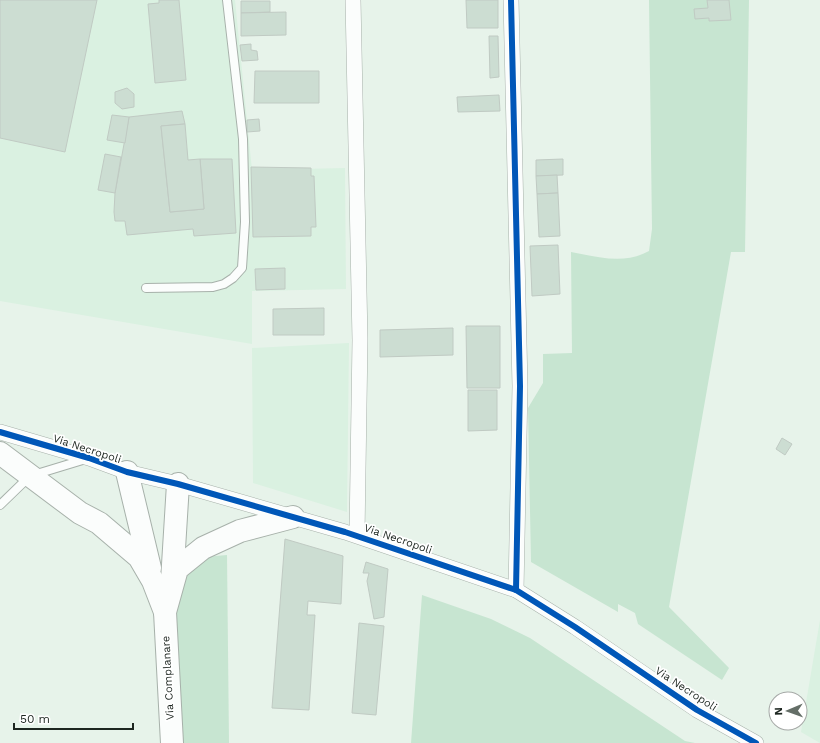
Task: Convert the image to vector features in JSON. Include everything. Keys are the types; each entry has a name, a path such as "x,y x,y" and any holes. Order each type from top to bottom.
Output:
{"main road":[{"path":"0,453 80,513 99,523 139,557 162,584"},
{"path":"127,472 162,584"},
{"path":"162,584 178,484"},
{"path":"162,584 177,569 203,548 240,531 293,517"},
{"name":"Via Complanare","path":"162,584 165,612 172,743"}],"street":[{"path":"353,0 360,340 357,535"},
{"path":"511,0 520,386 516,590"},
{"name":"Via Necropoli","path":"0,432 89,458 127,472 178,484 357,535 516,590 575,627 698,710 756,743"}],"lane":[{"path":"146,288 213,287 224,284 242,268 245,222 242,139 227,0"},
{"path":"0,505 30,476 89,458"}],"shaded area":[{"path":"0,0 235,0 252,170 345,168 346,289 252,291 252,344 0,301"},
{"path":"649,0 749,0 745,252 731,252 669,607 729,668 722,680 638,624 635,613 618,604 618,612 531,562 528,408 543,383 543,354 572,353 571,252 601,258 620,259 630,258 649,251 652,229"},
{"path":"349,343 347,512 253,483 252,348"},
{"path":"227,555 229,743 181,743 176,601 189,568 204,557"},
{"path":"422,595 491,619 530,638 685,741 695,743 411,743"},
{"path":"820,620 820,743 801,732 808,731 808,691"}],"building":[{"path":"0,0 97,0 65,152 0,138"},
{"path":"159,0 179,0 186,80 155,83 148,4 159,3"},
{"path":"466,0 498,0 498,28 467,28"},
{"path":"707,0 729,0 731,20 709,21 709,18 695,19 694,9 708,8"},
{"path":"241,1 270,1 270,12 241,13"},
{"path":"286,12 286,35 241,36 241,13"},
{"path":"489,36 498,36 499,77 490,78"},
{"path":"251,44 251,50 257,51 258,60 242,61 240,45"},
{"path":"255,71 319,71 319,103 254,103"},
{"path":"127,88 134,94 134,107 122,109 115,103 115,92"},
{"path":"499,95 500,111 458,112 457,97"},
{"path":"182,111 185,124 161,126 170,212 204,209 200,159 232,159 236,233 194,236 193,229 127,235 125,221 115,221 114,212 115,193 129,117"},
{"path":"112,115 129,117 125,143 107,140"},
{"path":"259,119 260,131 247,132 247,120"},
{"path":"185,124 188,160 200,159 204,209 170,212 161,126"},
{"path":"105,154 121,157 115,193 98,190"},
{"path":"563,159 563,175 536,176 536,160"},
{"path":"251,167 311,168 311,176 314,176 316,227 311,227 311,236 253,237"},
{"path":"557,175 558,193 537,194 536,176"},
{"path":"558,193 560,236 539,237 537,194"},
{"path":"558,245 560,294 532,296 530,246"},
{"path":"285,268 285,289 256,290 255,269"},
{"path":"324,308 324,335 273,335 273,309"},
{"path":"466,326 500,326 500,388 467,388"},
{"path":"453,328 453,355 380,357 380,330"},
{"path":"468,390 497,390 497,430 468,431"},
{"path":"782,438 792,444 785,455 776,449"},
{"path":"285,539 343,556 341,604 308,601 307,615 315,615 309,710 272,708"},
{"path":"366,562 388,569 384,617 374,619 367,581 369,573 363,573"},
{"path":"359,623 384,626 376,715 352,713"}],"cycle path":[{"path":"511,0 520,386 516,590"},
{"path":"0,432 89,458 127,472 178,484 345,532 516,590 575,627 697,710 756,743"}]}
